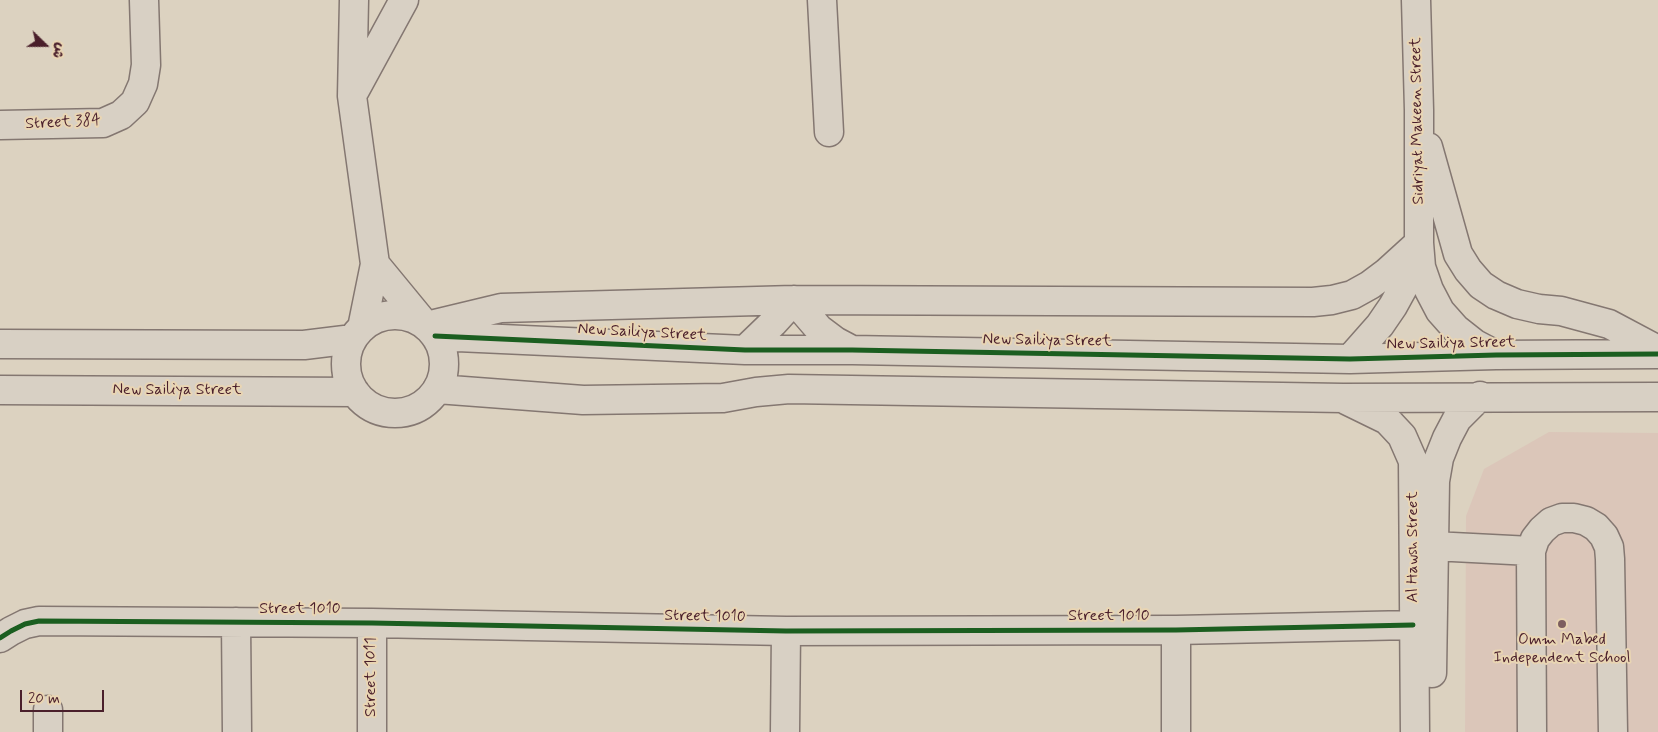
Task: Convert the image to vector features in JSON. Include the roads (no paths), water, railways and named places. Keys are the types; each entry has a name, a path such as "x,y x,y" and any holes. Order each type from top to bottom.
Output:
{"street":[{"name":"Street 384","path":"0,125 103,122 121,115 135,102 143,84 146,65 144,0"},
{"path":"354,0 352,96 375,264 358,333 348,352 346,366 348,379 355,392 364,402 376,410 390,413 404,412 417,408 428,400 437,389 443,376 444,362 442,349 431,331 375,264"},
{"path":"352,96 404,0"},
{"path":"822,0 829,132"},
{"name":"Sidriyat Makeen Street","path":"1416,0 1419,110 1419,243 1421,267 1429,290 1440,311 1456,329 1474,344 1496,355"},
{"path":"1419,110 1458,254 1468,270 1481,284 1496,295 1517,304 1561,311 1609,324 1658,350"},
{"path":"431,331 501,308 794,300 1312,302 1352,295 1386,273 1419,243"},
{"name":"Sidriyat Makeen Street","path":"1350,359 1380,325 1393,306 1412,264 1419,243"},
{"path":"794,300 819,329 835,341 852,350"},
{"path":"745,350 794,300"},
{"name":"New Sailiya Street","path":"0,344 304,345 358,333 374,320 387,316 401,315 414,318 431,331 745,350 852,350 1350,359 1496,355 1658,354"},
{"path":"437,389 583,400 723,398 789,389 1342,398 1480,396 1658,397"},
{"name":"New Sailiya Street","path":"0,390 355,392"},
{"name":"Al Hawsh Street","path":"1432,732 1435,481 1439,458 1457,419 1480,396"},
{"name":"Al Hawsh Street","path":"1342,398 1387,420 1402,436 1413,461 1415,732"},
{"path":"1532,732 1531,551 1535,540 1542,530 1551,522 1562,518 1586,520 1604,536 1609,547 1613,732"},
{"path":"1433,546 1531,551"},
{"name":"Street 1010","path":"0,638 25,624 39,621 372,623 786,631 1176,630 1413,625"},
{"path":"236,622 238,732"},
{"name":"Street 1011","path":"372,623 372,732"},
{"path":"1176,630 1176,732"},
{"path":"785,732 786,631"}],"place":[{"name":"Omm Mabed Independent School","path":"1562,624"}]}
